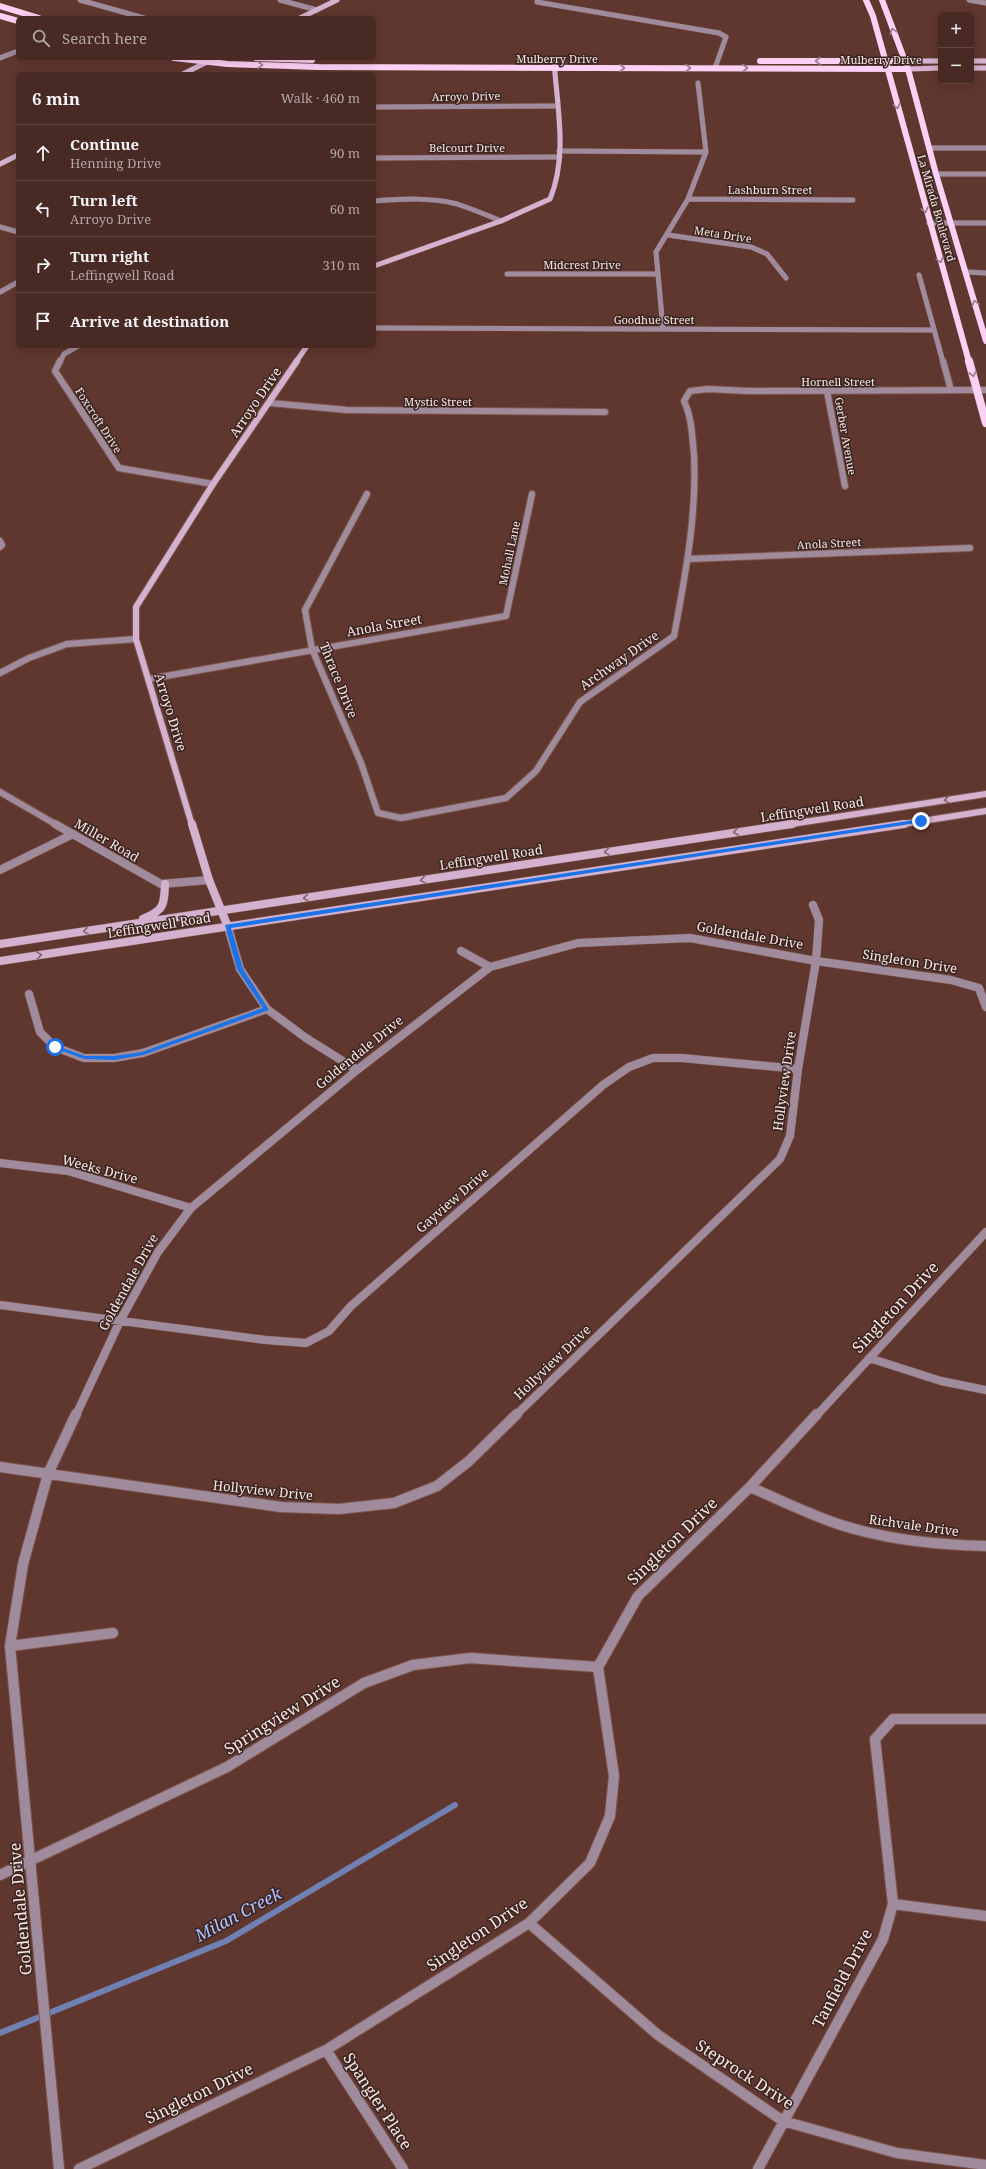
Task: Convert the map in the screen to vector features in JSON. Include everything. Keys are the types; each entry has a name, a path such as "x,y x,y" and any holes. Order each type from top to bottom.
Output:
{"main road":[{"name":"La Mirada Boulevard","path":"866,0 871,10 886,69 986,423"},
{"name":"La Mirada Boulevard","path":"882,0 908,69 936,174 986,341"},
{"path":"0,6 32,16"},
{"path":"0,16 16,20"},
{"name":"Mulberry Drive","path":"190,60 270,66 717,61 904,61"},
{"name":"Mulberry Drive","path":"347,60 715,68 908,69"}],"street":[{"path":"80,0 137,16"},
{"path":"280,0 317,10"},
{"path":"304,16 337,0"},
{"path":"969,0 986,2"},
{"path":"537,2 719,33 726,37 715,68"},
{"path":"0,58 16,52"},
{"path":"187,72 211,60"},
{"name":"Mulberry Drive","path":"904,61 938,61"},
{"path":"974,61 986,61"},
{"path":"376,265 501,221 550,199 557,182 560,157 554,64"},
{"name":"Mulberry Drive","path":"908,69 938,68"},
{"path":"974,68 986,68"},
{"path":"663,329 656,252 668,235 688,199 706,152 698,83"},
{"name":"Arroyo Drive","path":"377,107 556,106"},
{"path":"929,148 986,148"},
{"path":"559,151 706,152"},
{"path":"0,164 16,156"},
{"name":"Belcourt Drive","path":"376,158 560,157"},
{"path":"936,174 986,174"},
{"path":"376,200 398,199 441,201 459,205 501,221"},
{"name":"Lashburn Street","path":"688,199 853,200"},
{"path":"929,223 986,223"},
{"path":"0,227 16,231"},
{"name":"Meta Drive","path":"668,235 751,247 767,254 786,278"},
{"path":"966,272 986,272"},
{"name":"Midcrest Drive","path":"507,274 657,274"},
{"path":"919,275 951,390"},
{"path":"0,292 16,283"},
{"name":"Goodhue Street","path":"376,328 934,330"},
{"name":"Foxcroft Drive","path":"74,348 64,354 55,371 119,468 213,484"},
{"name":"Arroyo Drive","path":"306,348 270,403 213,484 136,607 136,639 209,880 228,927 240,969 267,1009 306,1038 357,1070"},
{"name":"Hornell Street","path":"690,391 708,389 748,391 986,390"},
{"name":"Archway Drive","path":"401,818 506,798 536,771 580,702 674,636 688,559 696,479 690,413 684,401 690,391"},
{"name":"Gerber Avenue","path":"827,391 844,486"},
{"name":"Mystic Street","path":"270,403 347,410 605,412"},
{"name":"Thrace Drive","path":"367,494 305,610 312,649 361,763 378,813 401,818"},
{"name":"Mohall Lane","path":"506,616 532,494"},
{"path":"0,541 2,545 0,547"},
{"name":"Anola Street","path":"688,559 970,548"},
{"name":"Anola Street","path":"148,679 506,616"},
{"path":"0,673 29,658 67,644 136,639"},
{"name":"Miller Road","path":"0,792 157,882 165,884 209,880"},
{"name":"Leffingwell Road","path":"0,944 986,794"},
{"name":"Leffingwell Road","path":"0,961 986,811"},
{"path":"0,870 9,867 73,834"},
{"path":"134,924 162,909 165,900 165,884"},
{"name":"Hollyview Drive","path":"0,1467 296,1508 339,1509 394,1503 437,1486 469,1461 780,1159 790,1136 798,1069 816,961 819,920 813,905"},
{"name":"Goldendale Drive","path":"59,2169 32,1861 10,1646 23,1564 48,1474 120,1321 158,1252 191,1208 357,1070 490,967 578,943 690,938 816,961"},
{"path":"461,951 490,967"},
{"name":"Singleton Drive","path":"816,961 951,980 979,988 986,1007"},
{"path":"29,994 40,1032 55,1047 84,1058 114,1058 143,1054 267,1009"},
{"name":"Gayview Drive","path":"120,1321 266,1340 306,1343 329,1331 357,1301 603,1085 629,1067 653,1058 675,1058 798,1069"},
{"name":"Weeks Drive","path":"0,1163 68,1171 191,1208"},
{"name":"Singleton Drive","path":"79,2169 326,2050 529,1923 590,1863 610,1816 614,1776 598,1667 638,1596 750,1487 986,1232"},
{"path":"0,1305 120,1321"},
{"path":"869,1358 921,1377 958,1387 986,1390"},
{"name":"Richvale Drive","path":"750,1487 818,1517 870,1533 922,1542 986,1546"},
{"path":"10,1646 113,1633"},
{"name":"Springview Drive","path":"0,1874 32,1861 227,1767 364,1683 413,1665 470,1658 598,1667"},
{"name":"Tanfield Drive","path":"758,2169 883,1939 893,1904 875,1739 893,1719 986,1719"},
{"path":"893,1904 986,1916"},
{"name":"Steprock Drive","path":"529,1923 658,2035 783,2121 897,2153 986,2165"},
{"name":"Spangler Place","path":"326,2050 403,2169"}],"waterway":[{"name":"Milan Creek","path":"0,2033 226,1941 455,1805"}],"route":[{"path":"55,1047 84,1058 114,1058 143,1054 267,1009 240,969 228,927 921,821"}]}
